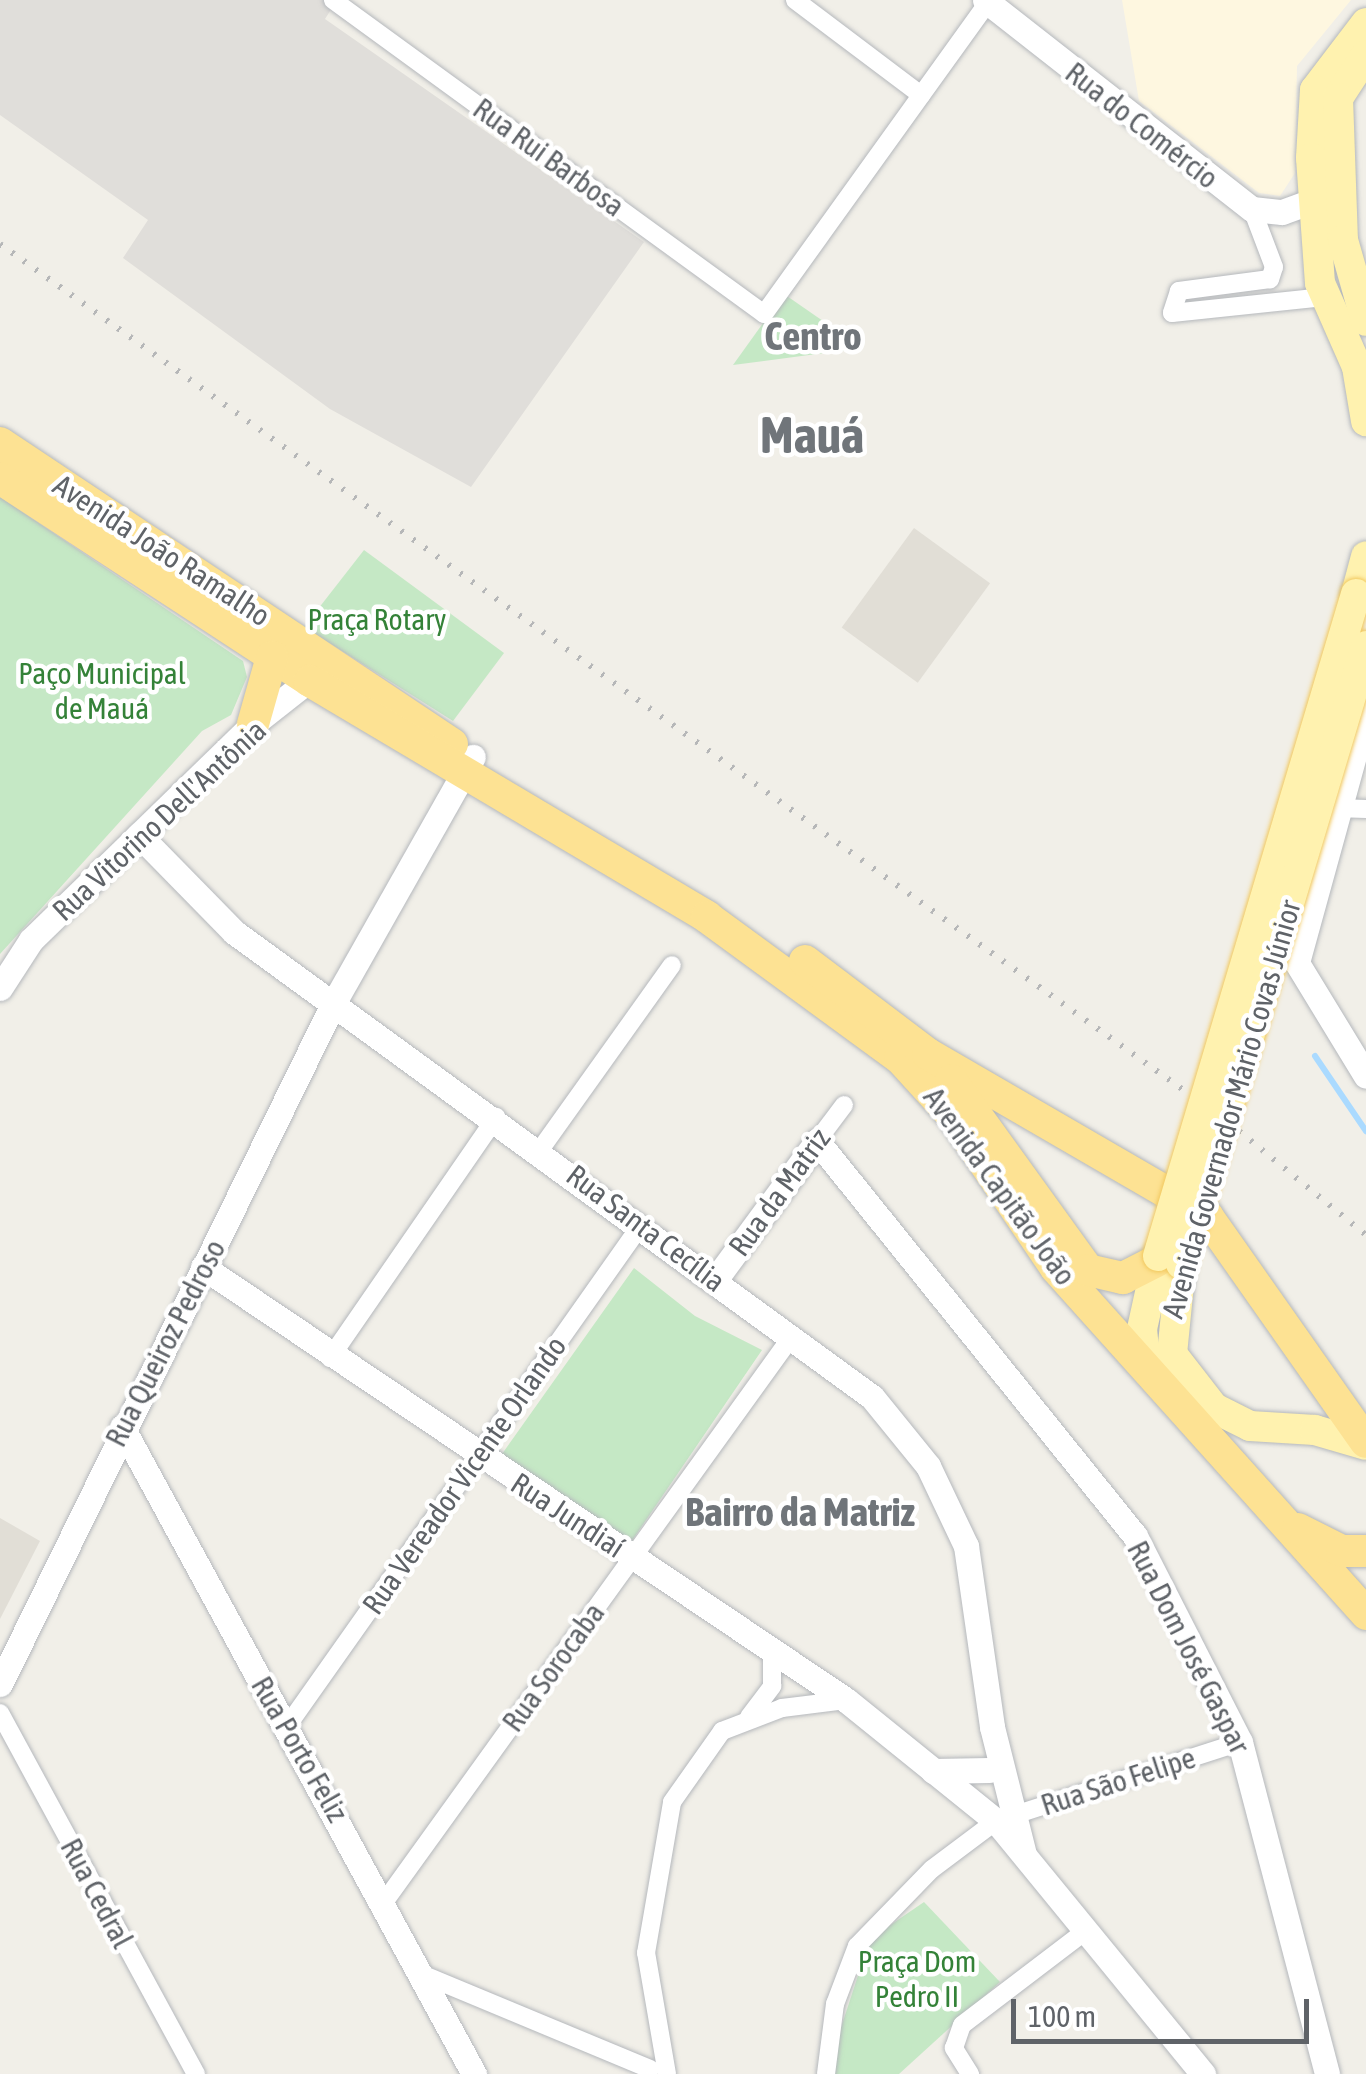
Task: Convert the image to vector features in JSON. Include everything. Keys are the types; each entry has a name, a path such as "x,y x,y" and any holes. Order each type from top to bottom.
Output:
{"highway":[{"name":"Avenida João Ramalho","path":"0,444 320,671 468,766"},
{"name":"Avenida João Ramalho","path":"0,478 272,657 320,671 414,718 468,766"},
{"path":"253,724 272,657"},
{"name":"Avenida Capitão João","path":"468,766 703,890 928,1054 1207,1216 1366,1444"},
{"name":"Avenida Capitão João","path":"468,766 707,917 900,1058 952,1114 1018,1222 1366,1614"},
{"path":"928,1054 1088,1270 1124,1278 1166,1260"},
{"path":"1274,1513 1324,1544 1366,1551"},
{"path":"1324,1544 1366,1538"}],"main road":[{"path":"1366,23 1316,90 1312,200 1324,297 1358,368 1366,421"},
{"path":"1366,55 1338,98 1342,240 1366,320"},
{"name":"Avenida Governador Mário Covas Júnior","path":"1366,556 1166,1260 1172,1354 1214,1408 1250,1426 1366,1444"},
{"name":"Avenida Governador Mário Covas Júnior","path":"1146,1370 1142,1329 1366,646"}],"street":[{"name":"Rua Rui Barbosa","path":"334,0 355,6 764,314 922,94"},
{"path":"795,0 922,94 988,1"},
{"name":"Rua do Comércio","path":"988,1 1252,209"},
{"path":"1312,200 1282,212 1252,209 1274,267 1270,279 1180,292 1172,313 1324,297"},
{"name":"Rua Vitorino Dell'Antônia","path":"0,988 20,967 31,940 253,724 320,671"},
{"path":"1366,712 1298,946 1308,992 1366,1076"},
{"name":"Rua Queiroz Pedroso","path":"0,1684 122,1426 334,1004 468,766"},
{"path":"1336,808 1366,809"},
{"name":"Rua Santa Cecília","path":"139,836 234,932 496,1118 872,1396 928,1466 966,1546 1005,1818"},
{"path":"540,1150 672,964"},
{"name":"Rua da Matriz","path":"715,1280 844,1104"},
{"path":"330,1358 496,1118"},
{"name":"Rua Dom José Gaspar","path":"817,1140 1135,1536 1240,1742 1326,2074"},
{"name":"Rua Vereador Vicente Orlando","path":"288,1725 641,1226"},
{"name":"Rua Jundiaí","path":"203,1267 330,1358 846,1700 928,1770 1005,1818 1024,1854 1204,2074"},
{"name":"Rua Sorocaba","path":"386,1901 792,1336"},
{"name":"Rua Porto Feliz","path":"122,1426 386,1901 474,2074"},
{"path":"748,1718 772,1686 772,1650"},
{"path":"656,2073 648,1995 652,1876 688,1770 722,1731 748,1718 846,1700"},
{"name":"Rua Cedral","path":"0,1712 196,2074"},
{"name":"Rua Santa Cecília","path":"992,1726 989,1770 1005,1818"},
{"name":"Rua São Felipe","path":"826,2074 835,2004 857,1946 932,1868 1005,1818 1240,1742"},
{"path":"928,1770 989,1770"},
{"path":"970,2074 954,2048 968,2020 1088,1929"},
{"path":"424,1975 656,2073"},
{"path":"601,2047 622,2074"}],"shaded area":[{"path":"0,0 337,0 325,19 644,242 471,487 330,409 123,258 148,220 0,115"},
{"path":"1122,0 1351,0 1297,66 1295,173 1280,196 1259,193 1139,101"},
{"path":"914,528 990,583 918,683 842,628"},
{"path":"0,1518 40,1541 0,1619"}],"green space":[{"path":"784,294 862,348 733,365"},
{"name":"Paço Municipal de Mauá","path":"0,497 243,661 247,677 231,715 202,731 0,954"},
{"name":"Praça Rotary","path":"364,550 504,653 453,721 304,627"},
{"path":"634,1268 695,1316 762,1350 627,1548 497,1461"},
{"name":"Praça Dom Pedro II","path":"924,1902 1000,1982 899,2074 835,2074 831,2058 870,1939"}],"waterway":[{"path":"1315,1056 1366,1131"}],"railway":[{"path":"0,244 1228,1122 1366,1235"}],"district":[{"name":"Centro","path":"813,336"},
{"name":"Mauá","path":"812,436"},
{"name":"Bairro da Matriz","path":"800,1512"}]}
